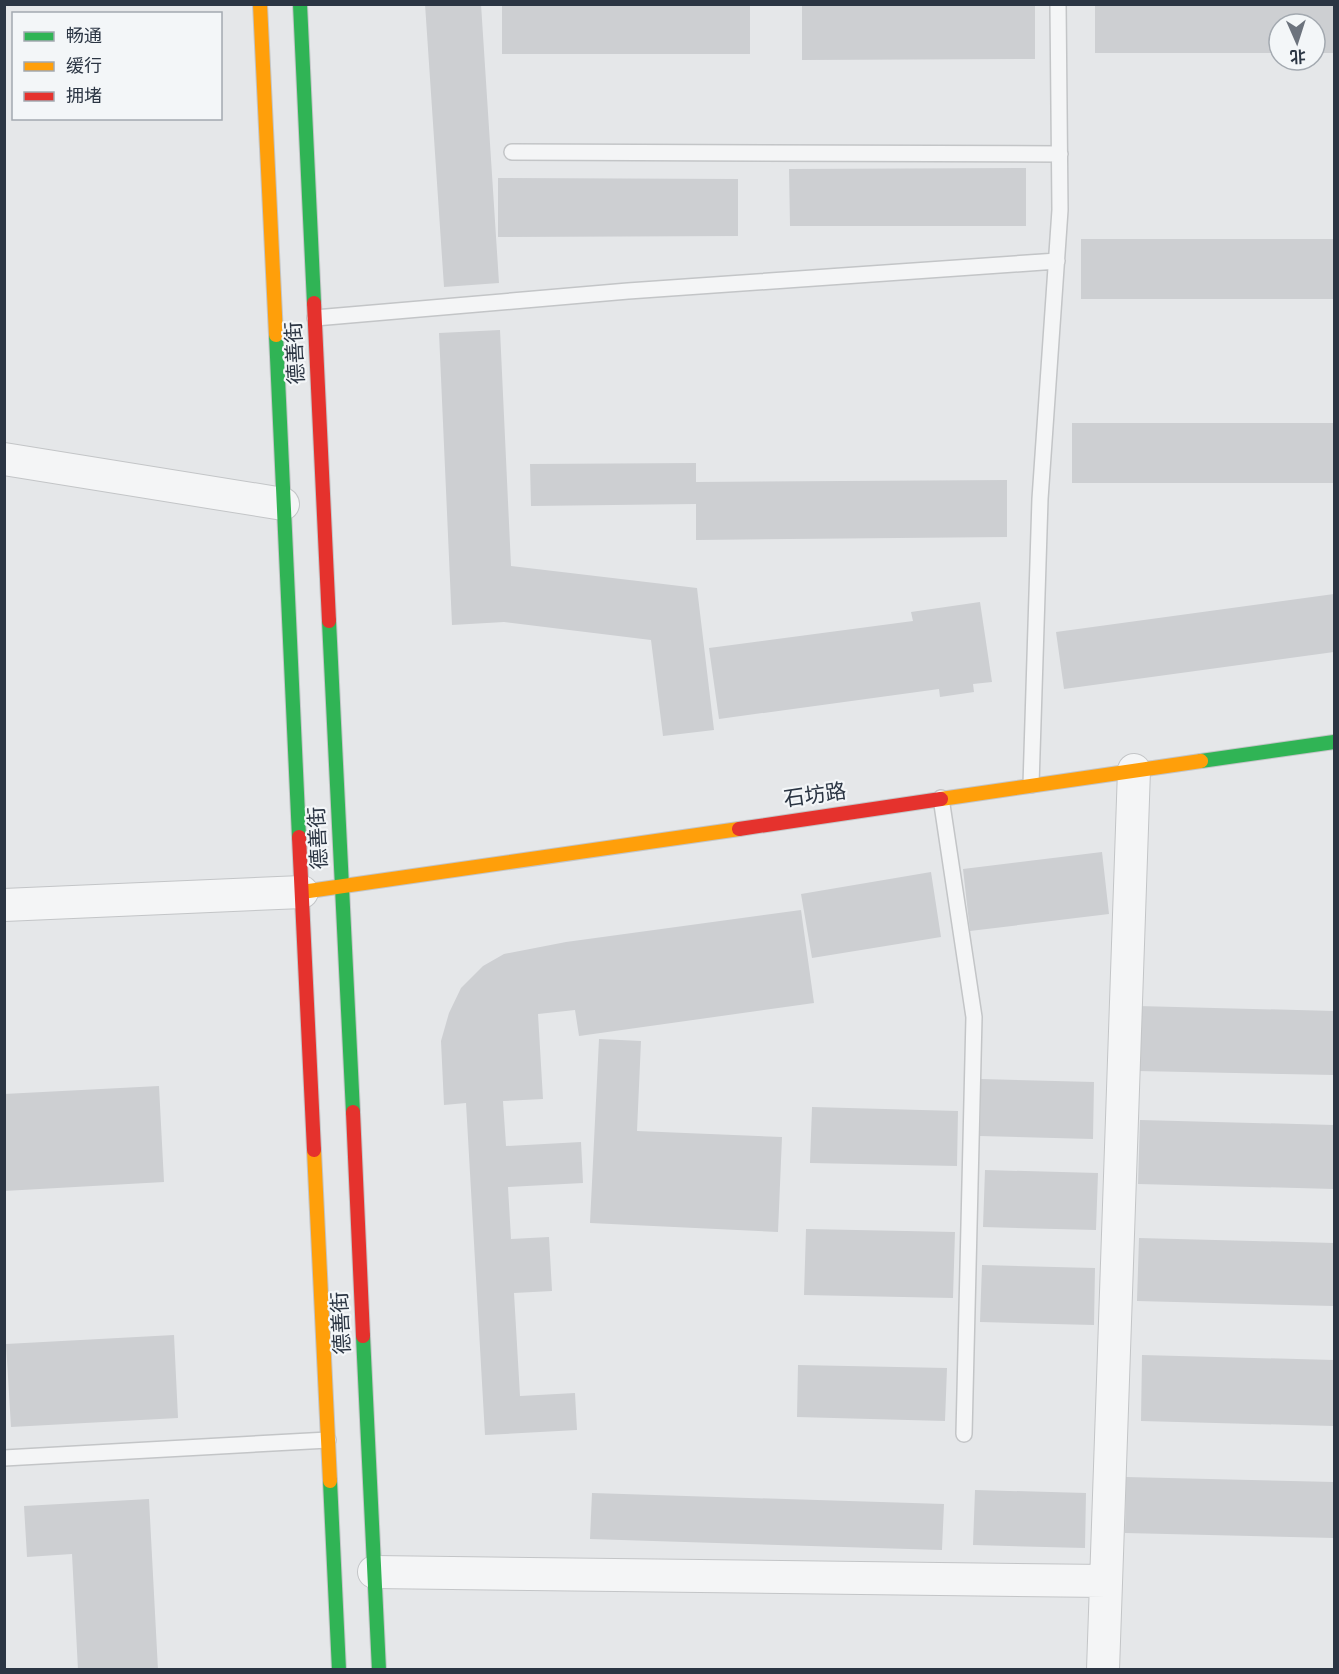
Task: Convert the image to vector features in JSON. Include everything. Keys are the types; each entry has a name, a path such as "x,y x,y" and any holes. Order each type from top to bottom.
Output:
{"main road":[{"name":"德善街","path":"260,4 339,1670"},
{"name":"德善街","path":"300,4 379,1670"},
{"name":"石坊路","path":"302,892 1335,741"}],"street":[{"path":"4,459 284,504"},
{"path":"1103,1670 1134,770"},
{"path":"4,905 302,892"},
{"path":"374,1572 1106,1581"}],"lane":[{"path":"1031,785 1040,500 1057,261 1060,154 1058,4"},
{"path":"512,152 1060,154"},
{"path":"315,318 628,291 1057,261"},
{"path":"941,798 974,1017 964,1434"},
{"path":"4,1458 328,1440"}],"building":[{"path":"425,4 481,4 499,283 444,287"},
{"path":"502,4 750,4 750,54 502,54"},
{"path":"802,4 1035,4 1035,59 802,60"},
{"path":"1095,4 1334,4 1334,53 1327,53 1327,12 1267,12 1267,53 1095,53"},
{"path":"1026,168 1026,226 790,226 789,169"},
{"path":"498,178 738,179 738,236 498,237"},
{"path":"1081,239 1334,239 1334,299 1081,299"},
{"path":"500,330 511,566 697,588 714,730 663,736 651,640 504,622 452,625 439,333"},
{"path":"1072,423 1334,423 1334,483 1072,483"},
{"path":"696,463 696,482 1007,480 1007,537 696,540 696,504 531,506 530,464"},
{"path":"1334,594 1334,652 1064,689 1056,632"},
{"path":"980,602 992,682 973,684 974,692 940,697 939,689 719,719 709,648 913,621 911,612"},
{"path":"1102,852 1109,914 970,931 963,869"},
{"path":"931,872 941,937 812,958 801,894"},
{"path":"801,910 814,1003 579,1036 575,1010 538,1014 543,1099 503,1101 506,1146 581,1142 583,1183 508,1187 511,1239 549,1237 552,1291 514,1293 520,1396 575,1393 577,1430 485,1435 466,1103 444,1105 441,1041 449,1013 461,988 483,966 504,954 566,942"},
{"path":"1138,1006 1334,1011 1334,1075 1137,1071"},
{"path":"599,1039 641,1041 637,1131 782,1137 778,1232 590,1223"},
{"path":"981,1079 1094,1082 1093,1139 980,1136"},
{"path":"159,1086 164,1182 4,1191 4,1094"},
{"path":"812,1107 958,1111 957,1166 810,1163"},
{"path":"1140,1120 1334,1125 1334,1189 1138,1184"},
{"path":"985,1170 1098,1173 1096,1230 983,1227"},
{"path":"806,1229 955,1232 953,1298 804,1295"},
{"path":"1139,1238 1334,1243 1334,1306 1137,1301"},
{"path":"982,1265 1095,1268 1094,1325 980,1322"},
{"path":"174,1335 178,1418 11,1427 6,1344"},
{"path":"1142,1355 1334,1360 1334,1426 1141,1421"},
{"path":"798,1365 947,1368 945,1421 797,1417"},
{"path":"1126,1477 1334,1482 1334,1538 1125,1533"},
{"path":"975,1490 1086,1493 1085,1548 973,1545"},
{"path":"592,1493 944,1504 942,1550 590,1539"},
{"path":"149,1499 158,1670 78,1670 72,1554 27,1557 24,1506"}],"traffic: fast":[{"path":"300,4 314,303"},
{"path":"276,335 299,837"},
{"path":"329,621 353,1112"},
{"path":"1201,761 1334,742"},
{"path":"363,1336 379,1670"},
{"path":"330,1481 339,1670"}],"traffic: slow":[{"path":"260,4 276,335"},
{"path":"941,799 1201,761"},
{"path":"302,892 739,829"},
{"path":"314,1150 330,1481"}],"traffic: jam":[{"path":"314,303 329,621"},
{"path":"739,829 941,799"},
{"path":"299,837 314,1150"},
{"path":"353,1112 363,1336"}]}
